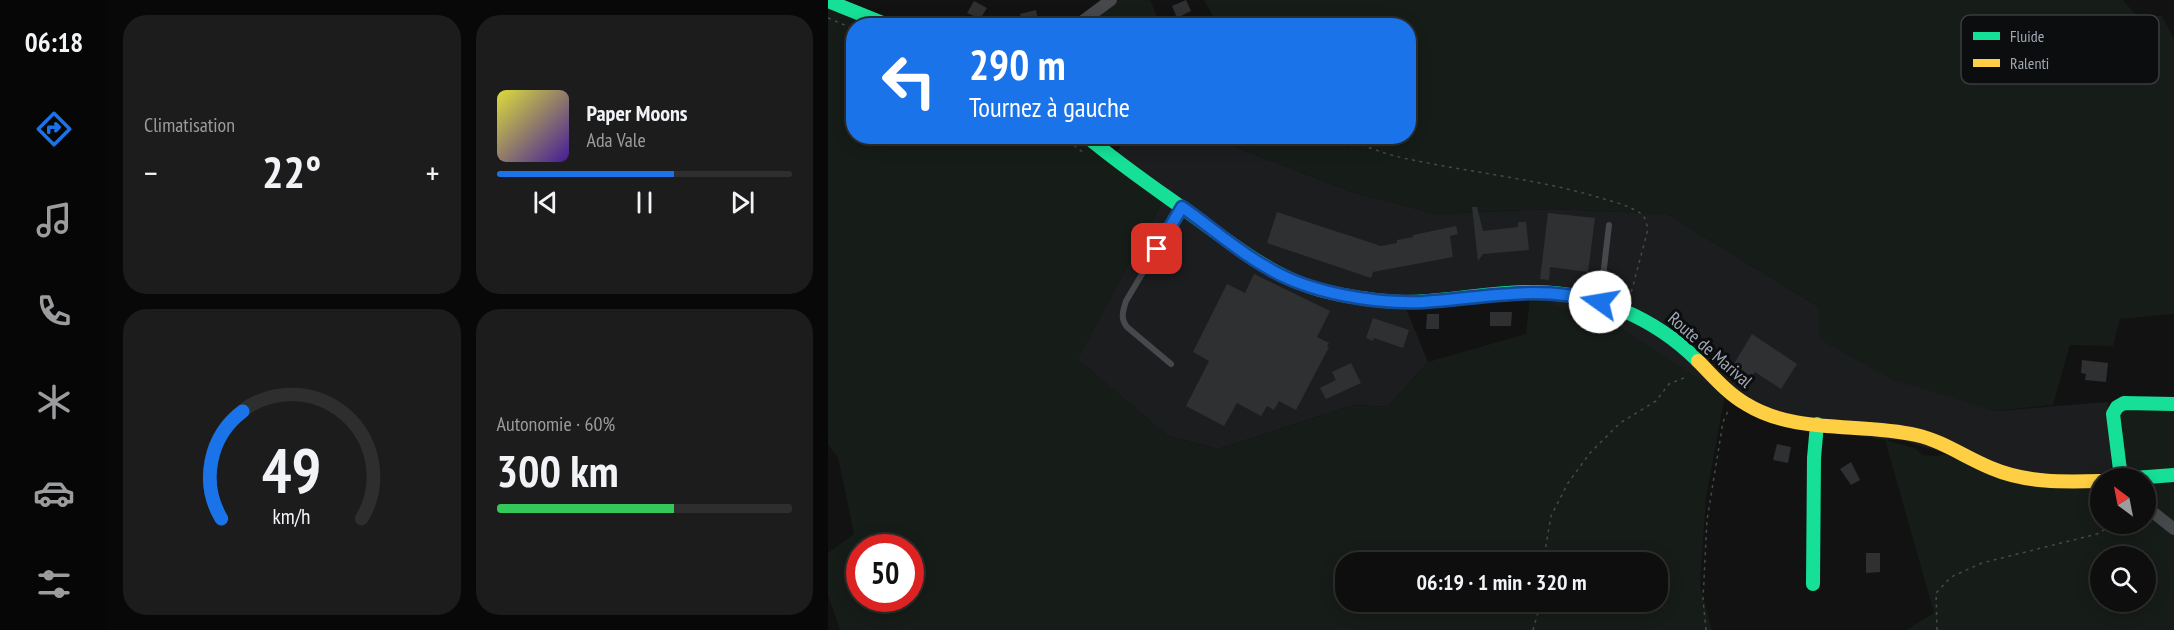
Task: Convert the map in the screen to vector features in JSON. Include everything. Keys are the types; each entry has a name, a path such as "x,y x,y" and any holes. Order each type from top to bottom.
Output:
{"main road":[{"path":"828,2 869,18"},
{"name":"Route de Marival","path":"1096,144 1265,267 1296,283 1321,291 1353,296 1421,302 1506,293 1552,292 1600,302 1626,310 1665,331 1737,399 1775,417 1917,435 1984,465 2019,477 2049,481 2090,481"},
{"path":"2120,468 2114,414 2117,407 2124,403 2174,404"},
{"path":"1813,584 1814,458 1817,424"},
{"path":"2156,476 2174,475"}],"street":[{"path":"1087,18 1112,0"},
{"path":"2156,515 2174,529"}],"lane":[{"path":"1171,364 1127,327 1122,315 1126,301 1182,207"},
{"path":"1600,302 1610,225"}],"path":[{"path":"828,18 846,26"},
{"path":"1073,144 1089,156"},
{"path":"1359,144 1384,154 1414,161 1576,191 1640,213 1645,218 1648,229 1626,310"},
{"path":"1546,552 1551,516 1568,483 1590,453 1620,423 1656,401 1669,384 1684,378"},
{"path":"1706,630 1703,599 1707,520 1723,422 1727,411 1737,399"},
{"path":"1937,630 1936,593 1951,577 1982,563 2097,534"},
{"path":"1533,630 1538,612"}],"shaded area":[{"path":"1119,0 1150,0 1158,18 1095,18"},
{"path":"1204,0 2124,0 2137,15 1961,15 1961,84 2159,84 2159,16 2162,16 2174,39 2174,314 2120,319 2113,346 2070,345 2053,405 1996,411 1891,379 1819,339 1819,307 1667,214 1552,209 1436,214 1349,191 1228,144 1342,144 1349,147 1350,144 1416,144 1416,18 1214,18"},
{"path":"828,6 857,18 846,18 846,144 909,144 912,146 914,144 1088,144 1163,200 1078,359 1168,436 1218,449 1354,405 1388,407 1428,362 1526,334 1530,296 1622,329 1725,395 1706,498 1700,586 1712,630 840,630 828,595 828,553 846,540 846,612 924,612 924,534 854,534 838,457 828,445"},
{"path":"1123,144 1228,144 1349,191 1436,214 1552,209 1667,214 1996,411 2108,402 2111,468 2090,468 2090,481 2076,485 1947,454 1901,440 1885,440 1777,422 1530,296 1404,304 1428,362 1388,407 1354,405 1218,449 1168,436 1077,359 1163,200 1109,162"},
{"path":"2123,408 2174,408 2174,630 1906,630 1934,613 1885,440 1915,448 1923,455 1947,454 1986,472 2090,483 2090,534 2156,534 2156,468 2125,468 2119,423"}],"building":[{"path":"1186,0 1191,11 1177,18 1172,6"},
{"path":"974,1 987,8 981,18 967,13"},
{"path":"1036,10 1038,18 1021,18 1020,14"},
{"path":"1472,207 1477,207 1483,231 1518,227 1518,222 1526,222 1529,250 1483,254 1478,261"},
{"path":"1277,212 1381,246 1397,243 1397,240 1413,237 1413,235 1456,226 1458,234 1450,236 1453,257 1373,272 1371,278 1267,243"},
{"path":"1548,213 1595,218 1588,272 1550,267 1549,280 1540,279"},
{"path":"1254,274 1330,311 1317,337 1329,343 1327,346 1329,347 1296,410 1279,401 1274,410 1267,406 1261,416 1237,403 1224,426 1186,406 1209,361 1193,352 1227,284 1245,293"},
{"path":"1490,312 1512,312 1511,326 1490,326"},
{"path":"1427,314 1439,314 1439,329 1426,329"},
{"path":"1373,318 1409,330 1403,348 1374,338 1373,341 1366,338"},
{"path":"1752,334 1797,364 1781,389 1755,372 1751,379 1732,367"},
{"path":"2082,360 2108,363 2106,382 2085,380 2086,374 2081,373"},
{"path":"1351,363 1361,383 1326,399 1320,388 1336,380 1332,372"},
{"path":"1777,444 1791,447 1788,463 1773,460"},
{"path":"1851,462 1860,480 1851,485 1840,469"},
{"path":"1866,553 1880,553 1880,572 1866,573"}],"traffic: fast":[{"path":"828,1 870,18"},
{"path":"1096,144 1240,250 1296,282 1337,294 1397,302 1421,302 1520,292 1559,293 1581,297 1603,303 1644,321 1663,332 1698,361"},
{"path":"2120,468 2113,414 2117,407 2124,403 2174,404"},
{"path":"1813,584 1814,458 1817,424"},
{"path":"2156,476 2174,475"}],"traffic: slow":[{"path":"1698,361 1739,400 1765,414 1807,424 1895,431 1916,435 1936,441 2004,473 2031,479 2090,481"}],"route":[{"path":"1157,249 1182,207 1265,267 1296,283 1321,291 1404,302 1506,293 1552,292 1600,302"}]}
